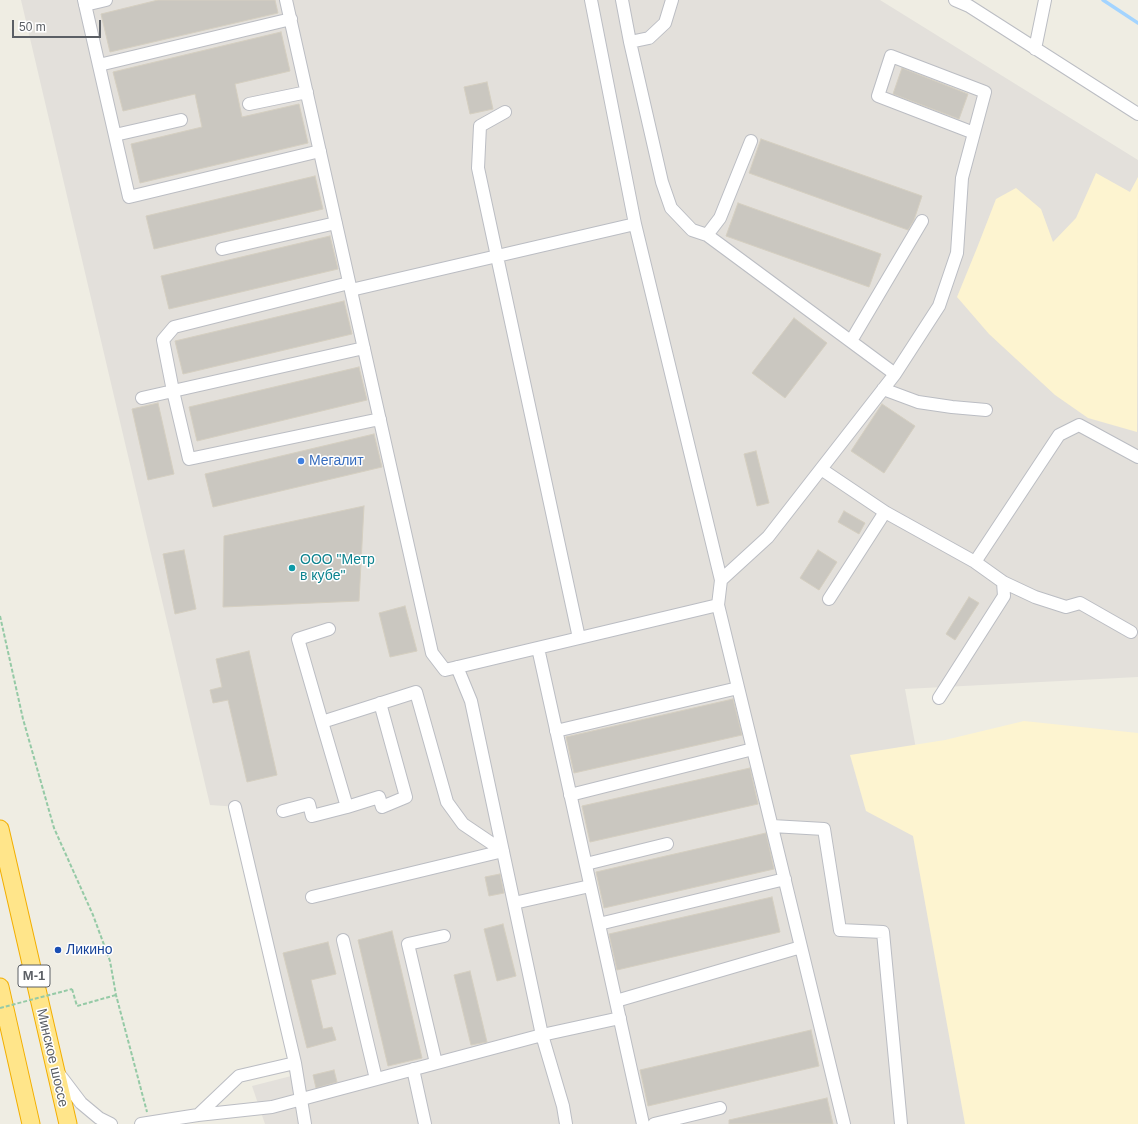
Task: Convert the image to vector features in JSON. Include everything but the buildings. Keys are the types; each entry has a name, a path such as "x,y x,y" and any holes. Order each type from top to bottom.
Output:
{"highway":[{"name":"Минское шоссе","path":"0,829 68,1124"},
{"name":"М-1","path":"0,987 31,1124"}],"street":[{"path":"106,0 85,2 129,197 320,151"},
{"path":"286,0 432,652 445,670 718,606"},
{"path":"591,0 635,224 721,580 718,606 844,1124"},
{"path":"622,0 630,42 662,182 671,208 692,230 707,235 894,374"},
{"path":"630,42 649,38 664,23 672,0"},
{"path":"955,0 969,6 1138,114"},
{"path":"1035,49 1045,0"},
{"path":"99,65 291,19"},
{"path":"721,580 768,537 894,374 939,306 957,253 962,178 974,134 984,92 891,56 878,96 974,134"},
{"path":"249,104 307,92"},
{"path":"504,112 480,126 478,168 579,638"},
{"path":"115,135 181,120"},
{"path":"707,235 720,218 752,141"},
{"path":"851,342 922,221"},
{"path":"222,248 336,223"},
{"path":"380,419 189,459 163,340 174,327 350,286 497,256 635,224"},
{"path":"142,398 364,348"},
{"path":"883,389 918,402 986,410"},
{"path":"975,562 1059,435 1079,426 1138,457"},
{"path":"820,469 885,512 975,562 1003,582 1035,596 1066,607 1080,603 1131,632"},
{"path":"829,599 885,512"},
{"path":"939,698 1004,596 1003,582"},
{"path":"329,628 298,639 347,807"},
{"path":"538,648 643,1124"},
{"path":"457,667 471,702 542,1035 563,1106 566,1124"},
{"path":"556,731 738,688"},
{"path":"322,722 416,692 447,802 463,824 502,851"},
{"path":"283,811 309,804 312,816 379,797 382,807 406,797 380,703"},
{"path":"570,795 753,749"},
{"path":"235,807 295,1063 305,1124"},
{"path":"772,826 824,829 840,930 883,932 901,1124"},
{"path":"586,864 667,844"},
{"path":"312,897 502,851"},
{"path":"599,924 785,879"},
{"path":"514,903 590,886"},
{"path":"436,1063 408,944 444,936"},
{"path":"343,940 376,1079"},
{"path":"616,1001 801,947"},
{"path":"145,1123 198,1115 272,1107 542,1035 620,1018"},
{"path":"198,1115 239,1076 295,1063"},
{"path":"55,1069 81,1103 99,1118 111,1124"},
{"path":"413,1069 425,1124"},
{"path":"654,1124 720,1108"}],"path":[{"path":"0,616 23,719 54,828 93,915 110,960 116,995 145,1123"},
{"path":"0,1008 72,990 76,1006 116,995"}],"shaded area":[{"path":"21,0 880,0 1138,160 1138,677 905,689 985,1124 265,1124 252,1086 303,1073 239,807 210,805"}],"sand":[{"path":"1096,173 1130,192 1138,177 1137,432 1088,418 1055,395 989,334 957,297 996,199 1016,188 1041,209 1053,242 1076,218"},
{"path":"1024,721 1138,733 1138,1124 965,1124 913,836 866,811 850,755 945,740"}],"waterway":[{"path":"1103,0 1138,23"}],"place":[{"name":"Мегалит","path":"301,461"},
{"name":"ООО \"Метр в кубе\"","path":"292,568"},
{"name":"Ликино","path":"58,950"}]}
